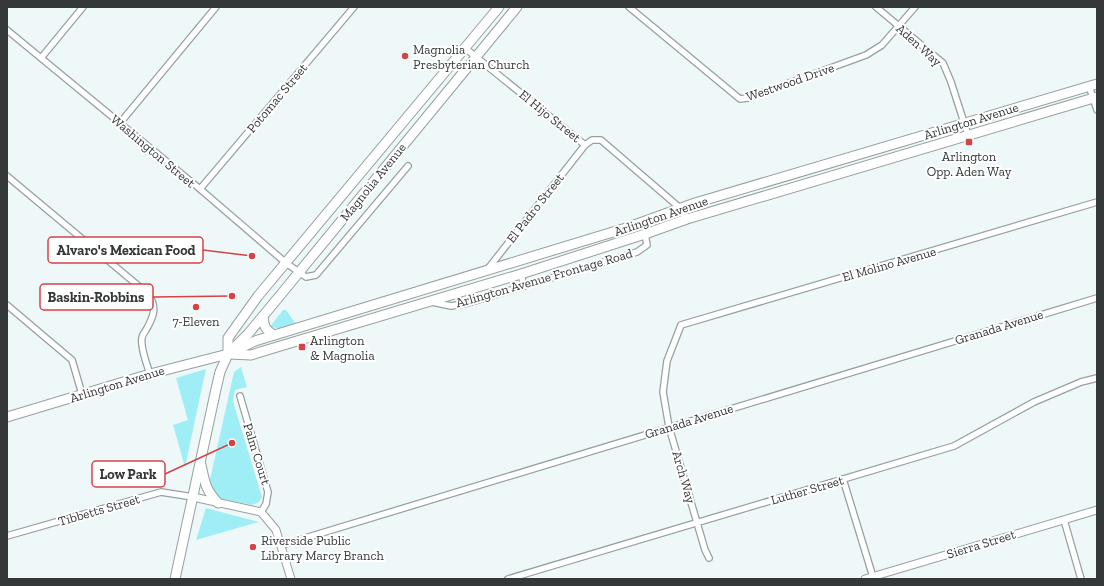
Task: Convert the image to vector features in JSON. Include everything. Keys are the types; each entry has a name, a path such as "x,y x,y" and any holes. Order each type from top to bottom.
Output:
{"main road":[{"name":"Magnolia Avenue","path":"228,354 228,338 258,296 499,7"},
{"name":"Magnolia Avenue","path":"175,579 220,372 228,354 248,334 299,273 517,7"},
{"name":"Arlington Avenue","path":"7,417 150,374 228,354 255,341 626,228 680,208 1093,85"},
{"name":"Arlington Avenue","path":"228,354 251,355 521,274 687,219 1095,98"},
{"path":"262,316 266,330 274,335"},
{"path":"200,462 206,487 218,503"}],"street":[{"path":"41,58 83,7"},
{"path":"120,123 216,7"},
{"name":"Potomac Street","path":"200,189 354,7"},
{"name":"Westwood Drive","path":"629,7 740,99 748,98 866,55 882,45 915,7"},
{"name":"Aden Way","path":"876,7 943,63 951,82 968,135"},
{"name":"Washington Street","path":"7,30 200,189 299,273"},
{"name":"El Hijo Street","path":"465,48 585,145 592,140 601,140 680,208 687,219"},
{"path":"1093,85 1097,110"},
{"name":"El Padro Street","path":"485,272 585,145"},
{"path":"299,273 306,277 316,275 408,166"},
{"path":"7,176 147,293 151,298 154,307 154,315 142,337 142,344 150,374"},
{"name":"El Molino Avenue","path":"681,325 1097,202"},
{"name":"Arlington Avenue Frontage Road","path":"429,301 451,306 468,303 637,252 647,245 645,234"},
{"path":"521,274 524,286"},
{"name":"Granada Avenue","path":"282,545 1097,298"},
{"path":"7,305 72,360 82,394"},
{"name":"Arch Way","path":"681,325 667,361 663,392 669,427 709,558"},
{"name":"Luther Street","path":"508,579 954,446 1034,402 1069,387 1097,378"},
{"name":"Palm Court","path":"240,396 268,492 266,504 261,512"},
{"path":"843,479 873,576"},
{"name":"Tibbetts Street","path":"7,536 161,492 193,497"},
{"path":"193,497 261,512 276,530 282,545 291,579"},
{"name":"Sierra Street","path":"864,579 1097,510"},
{"path":"1064,520 1081,579"}],"shaded area":[{"path":"283,310 286,310 296,324 280,328 271,326 272,324"},
{"path":"241,367 247,387 235,390 233,401 262,497 259,502 252,505 222,499 213,491 209,484 234,372"},
{"path":"206,369 185,467 173,425 188,420 176,378"},
{"path":"206,508 259,522 196,540"}],"place":[{"name":"Magnolia Presbyterian Church","path":"405,56"},
{"name":"Arlington Opp. Aden Way","path":"969,142"},
{"name":"Alvaro's Mexican Food","path":"252,256"},
{"name":"Baskin-Robbins","path":"232,296"},
{"name":"7-Eleven","path":"196,307"},
{"name":"Arlington & Magnolia","path":"302,347"},
{"name":"Low Park","path":"232,443"},
{"name":"Riverside Public Library Marcy Branch","path":"253,547"}]}
